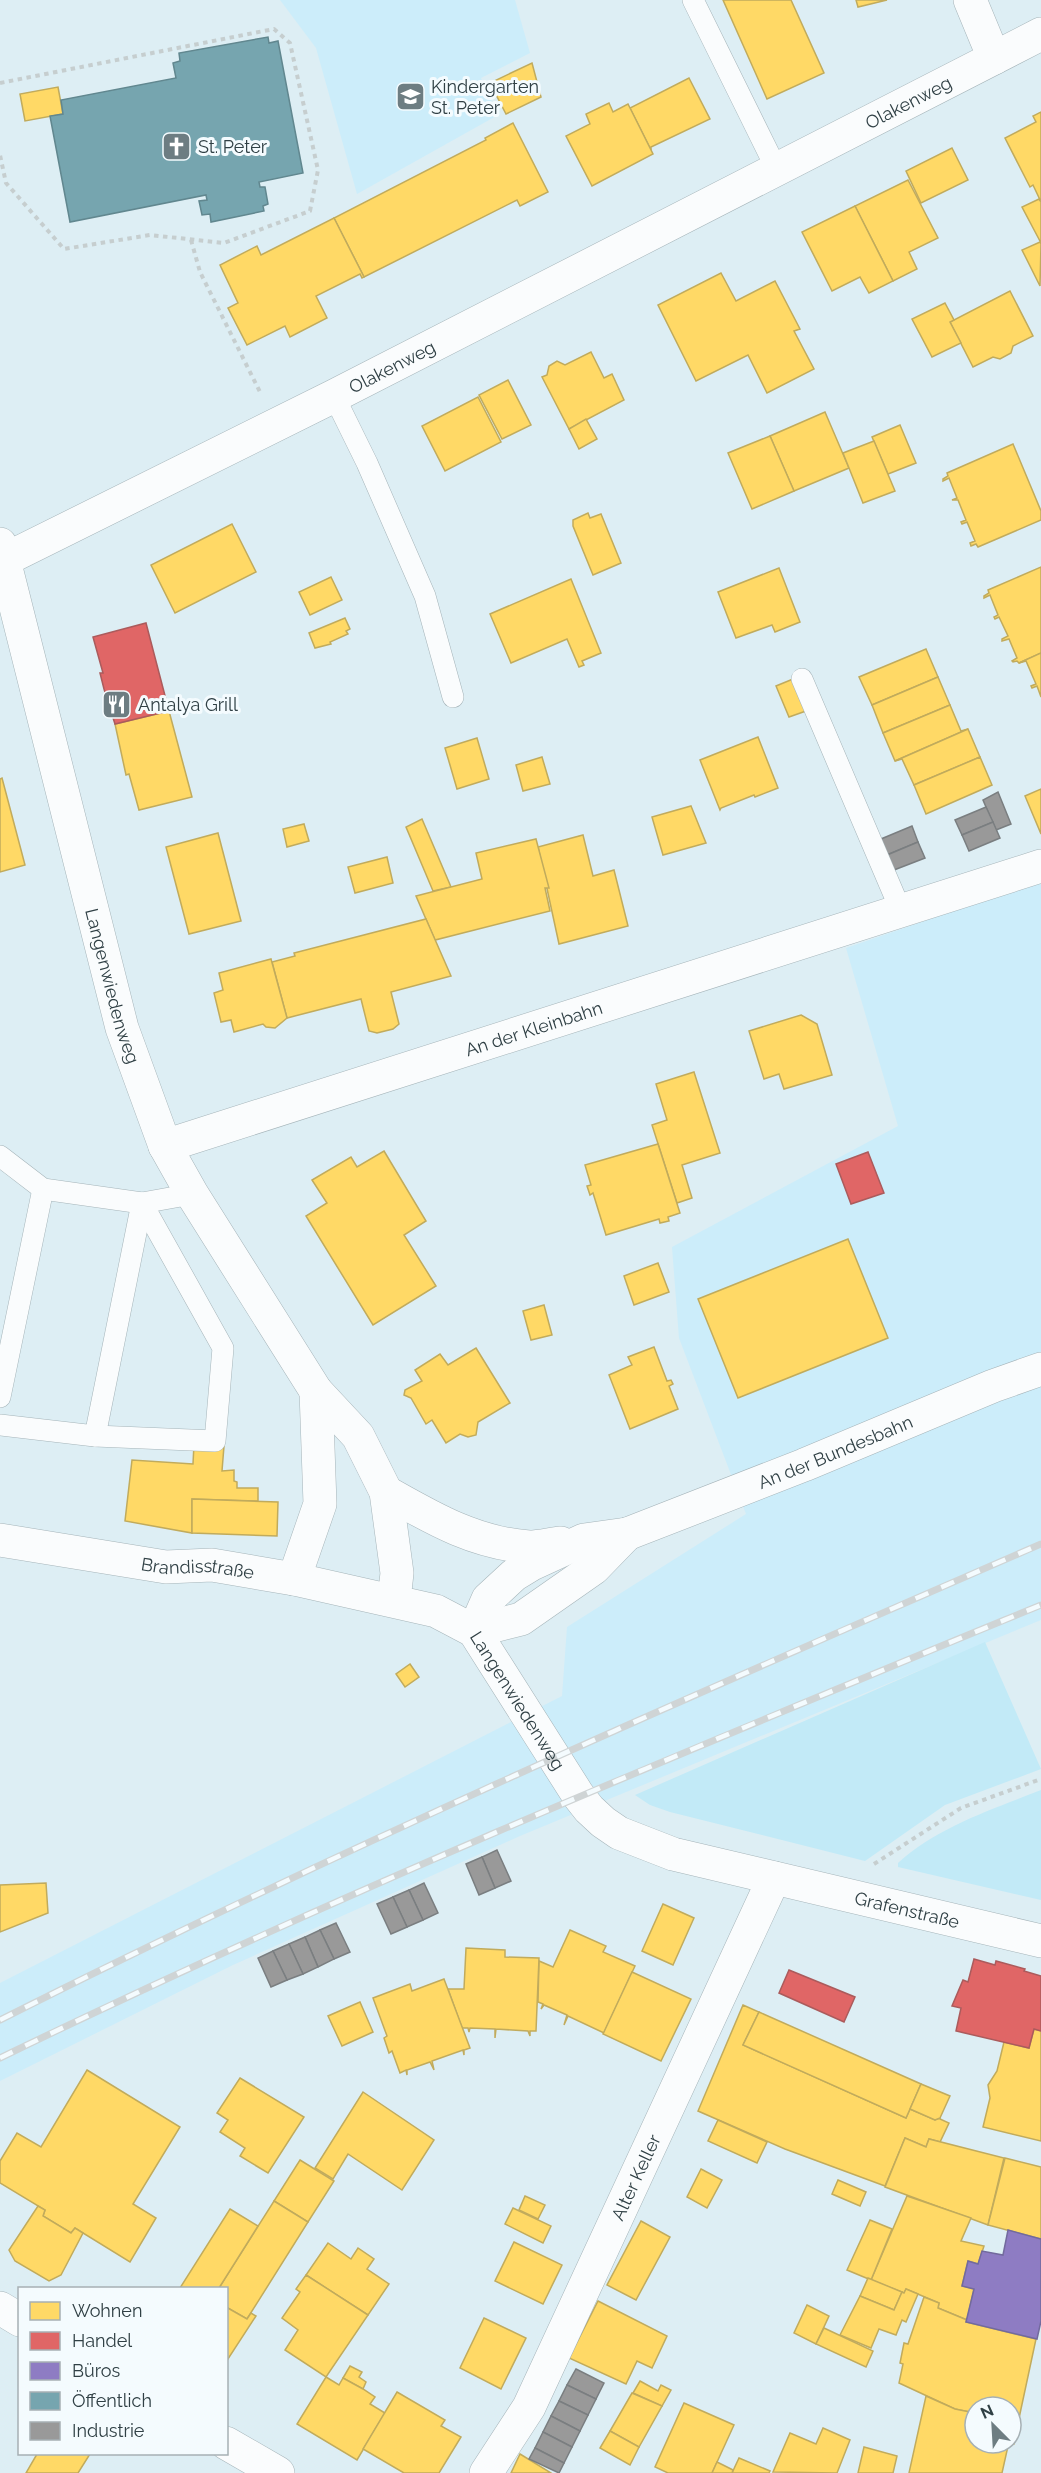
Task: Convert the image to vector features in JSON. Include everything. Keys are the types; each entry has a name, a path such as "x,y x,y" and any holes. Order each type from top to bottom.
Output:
{"street":[{"path":"969,0 994,58"},
{"name":"Olakenweg","path":"1,556 334,396 1041,34"},
{"name":"Langenwiedenweg","path":"1,556 122,1028 165,1146 192,1194 316,1391 358,1436 386,1492 397,1573 394,1600 436,1611 474,1631 578,1795 603,1822 619,1833 674,1854 774,1878"},
{"name":"An der Kleinbahn","path":"165,1146 1041,866"},
{"name":"An der Bundesbahn","path":"474,1631 488,1599 514,1575 532,1564 584,1540 627,1534 804,1465 993,1386 1041,1369"},
{"name":"Langenwiedenweg","path":"294,1579 321,1504 316,1391"},
{"path":"386,1492 449,1527 491,1541 531,1547 584,1540"},
{"name":"An der Bundesbahn","path":"474,1631 521,1619 594,1568 627,1534"},
{"name":"Brandisstraße","path":"0,1540 166,1567 212,1565 394,1600"},
{"name":"Grafenstraße","path":"774,1878 1041,1941"},
{"name":"Alter Keller","path":"486,2473 529,2407 774,1878"},
{"path":"0,2308 18,2318"},
{"path":"228,2444 278,2473"}],"lane":[{"path":"693,0 777,170"},
{"path":"334,396 367,463 425,596 453,697"},
{"path":"802,679 901,911"},
{"path":"0,1156 44,1189 142,1203 192,1194"},
{"path":"0,1396 44,1189"},
{"path":"95,1437 142,1203"},
{"path":"0,1425 95,1437 215,1441 223,1348 142,1203"}],"path":[{"path":"0,82 274,29 290,43 318,170 310,211 224,243 150,235 64,249 6,183 0,155"},
{"path":"0,184 6,183"},
{"path":"191,240 200,272 276,425"},
{"path":"867,1900 874,1863 961,1808 1041,1779"}],"shaded area":[{"name":"Kindergarten St. Peter","path":"280,0 515,0 530,53 481,78 498,115 357,194 316,48"},
{"path":"1041,881 1041,1620 520,1836 233,1965 0,2081 0,1983 562,1696 567,1627 746,1514 679,1338 672,1247 898,1126 846,948"},
{"path":"985,1642 1041,1769 945,1805 865,1861 670,1812 650,1805 635,1795"},
{"path":"1041,1790 1041,1900 898,1867 898,1863 913,1850 948,1829"}],"building: Wohnen":[{"path":"723,0 791,0 824,73 767,99"},
{"path":"856,0 887,0 858,7"},
{"path":"532,63 541,97 506,114 490,83"},
{"path":"689,78 710,119 651,147 651,150 630,108"},
{"path":"58,87 63,114 25,121 20,94"},
{"path":"609,103 613,112 628,104 653,154 592,186 566,136 590,124 586,114"},
{"path":"1041,112 1041,202 1033,185 1030,187 1005,138 1036,122 1033,116"},
{"path":"513,123 548,192 520,206 517,200 364,277 334,218 486,140 485,138"},
{"path":"952,148 968,180 921,203 906,171"},
{"path":"908,180 938,238 909,252 917,269 893,281 855,206"},
{"path":"1039,199 1041,202 1041,243 1022,207"},
{"path":"855,206 893,281 869,293 860,277 832,291 802,232"},
{"path":"334,218 364,277 362,278 360,274 316,296 327,318 290,337 285,326 247,345 228,308 238,303 220,265 257,246 261,255"},
{"path":"1040,242 1041,244 1040,286 1022,250"},
{"path":"721,273 736,301 775,281 800,329 794,331 814,369 767,393 748,355 696,381 658,305"},
{"path":"1010,291 1033,336 1013,346 1011,353 1000,359 993,357 973,367 950,322"},
{"path":"945,303 954,320 950,322 961,343 932,357 912,319"},
{"path":"591,352 604,378 612,374 624,400 569,429 542,377 547,375 549,366 557,361 565,365"},
{"path":"508,380 531,425 502,439 479,395"},
{"path":"478,397 501,442 445,471 422,426"},
{"path":"825,412 849,468 794,491 770,436"},
{"path":"586,419 597,439 579,449 569,429"},
{"path":"900,425 916,463 888,474 872,437"},
{"path":"770,436 794,491 752,509 728,453"},
{"path":"874,441 895,491 863,503 843,453"},
{"path":"1013,444 1041,511 1041,520 978,547 976,544 971,546 970,543 975,541 967,522 962,524 961,522 966,520 958,500 952,500 957,498 949,478 943,481 943,479 948,476 947,473"},
{"path":"588,513 590,518 601,514 621,563 593,575 573,526 573,520"},
{"path":"232,524 256,572 175,613 151,565"},
{"path":"1041,567 1041,653 1019,663 1013,662 1017,658 1009,639 1002,641 1008,636 999,617 995,619 994,617 998,615 990,595 984,598 984,596 989,593 988,590"},
{"path":"779,568 800,622 775,632 772,625 736,638 718,592"},
{"path":"331,577 342,600 310,615 299,592"},
{"path":"571,579 601,653 582,661 584,665 579,667 567,639 511,663 490,614"},
{"path":"345,618 350,629 346,631 348,634 330,642 331,644 315,648 309,633"},
{"path":"926,649 938,677 872,705 859,677"},
{"path":"1041,653 1041,697 1037,686 1032,688 1031,686 1036,684 1026,661 1019,663"},
{"path":"938,677 950,705 883,733 872,705"},
{"path":"793,679 806,711 789,717 776,686"},
{"path":"950,705 961,731 968,729 895,761 883,733"},
{"path":"169,711 192,797 139,810 129,774 126,775 115,724"},
{"path":"968,729 980,757 914,785 902,759 895,761"},
{"path":"758,737 778,788 755,797 754,795 720,810 700,760"},
{"path":"477,738 489,779 457,789 445,748"},
{"path":"542,757 550,784 523,791 516,765"},
{"path":"980,757 992,785 926,814 914,785"},
{"path":"2,778 25,865 0,872 0,779"},
{"path":"1041,789 1041,834 1025,796"},
{"path":"691,806 706,843 663,855 652,817"},
{"path":"422,819 451,887 433,891 406,827"},
{"path":"304,824 309,841 287,847 283,829"},
{"path":"218,833 241,921 189,934 166,847"},
{"path":"583,835 593,876 614,870 628,926 559,944 538,847"},
{"path":"536,839 549,888 545,888 550,911 435,940 416,896 482,879 476,853"},
{"path":"387,857 393,883 355,893 348,867"},
{"path":"426,919 451,976 391,992 399,1024 393,1029 377,1033 369,1031 361,999 287,1018 272,962 295,956 294,953"},
{"path":"271,959 287,1018 275,1028 266,1027 263,1024 234,1032 231,1020 221,1022 214,993 223,990 219,973"},
{"path":"801,1015 817,1024 832,1075 784,1089 779,1074 764,1079 749,1031"},
{"path":"694,1072 720,1153 682,1165 692,1198 677,1203 652,1125 667,1120 656,1084"},
{"path":"658,1144 680,1213 668,1217 669,1221 660,1223 659,1219 606,1235 593,1193 590,1195 587,1186 591,1185 585,1165"},
{"path":"384,1151 426,1221 404,1235 436,1286 373,1325 306,1216 327,1203 312,1180 351,1157 357,1167"},
{"path":"848,1239 888,1338 738,1398 698,1299"},
{"path":"658,1263 669,1292 634,1305 624,1276"},
{"path":"544,1305 552,1335 531,1340 523,1311"},
{"path":"654,1347 667,1381 671,1380 673,1384 669,1386 678,1409 630,1429 609,1375 632,1365 628,1357"},
{"path":"476,1348 510,1403 478,1422 476,1435 468,1437 460,1434 446,1443 432,1420 426,1424 411,1398 404,1395 405,1390 422,1381 415,1370 440,1354 448,1365"},
{"path":"194,1444 224,1446 222,1471 234,1470 234,1481 237,1482 237,1488 258,1488 258,1501 192,1499 192,1533 125,1521 132,1460 193,1464"},
{"path":"192,1499 278,1502 277,1536 192,1533"},
{"path":"410,1664 419,1677 405,1687 396,1674"},
{"path":"46,1883 48,1913 0,1932 0,1885"},
{"path":"663,1904 694,1918 673,1965 642,1951"},
{"path":"570,1930 606,1946 603,1952 635,1966 604,2033 568,2016 564,2025 567,2015 544,2005 541,2009 543,2004 538,2002 539,1961 553,1967"},
{"path":"466,1948 505,1950 505,1957 539,1958 536,2031 530,2031 530,2036 528,2031 496,2029 495,2038 495,2029 470,2028 469,2032 468,2028 462,2028 448,1989 464,1989"},
{"path":"632,1972 691,1999 661,2061 603,2034"},
{"path":"444,1979 470,2048 464,2050 464,2055 463,2050 432,2061 434,2070 430,2062 407,2070 407,2075 406,2070 400,2073 392,2051 389,2053 384,2038 387,2036 373,1998 410,1984 412,1991"},
{"path":"360,2002 373,2032 342,2046 328,2016"},
{"path":"743,2005 759,2012 743,2045 906,2118 910,2109 935,2120 940,2118 949,2123 940,2142 929,2139 926,2147 905,2138 885,2186 785,2149 698,2111"},
{"path":"759,2012 921,2084 906,2118 743,2045"},
{"path":"1034,2029 1041,2031 1041,2141 983,2127 990,2098 988,2085 997,2071 1004,2042 1029,2048"},
{"path":"87,2070 180,2127 133,2204 156,2218 130,2262 75,2228 71,2233 43,2216 45,2210 0,2183 0,2161 17,2133 41,2147"},
{"path":"240,2078 304,2117 268,2173 240,2156 245,2148 220,2132 228,2120 217,2113"},
{"path":"921,2084 950,2096 940,2118 935,2120 910,2109"},
{"path":"363,2092 434,2140 402,2190 348,2154 333,2179 315,2168"},
{"path":"718,2120 767,2142 757,2163 708,2141"},
{"path":"905,2138 926,2147 929,2139 1004,2158 988,2225 885,2187"},
{"path":"1005,2158 1041,2167 1041,2239 988,2225"},
{"path":"300,2160 334,2181 308,2222 274,2201"},
{"path":"701,2169 722,2180 707,2208 687,2197"},
{"path":"838,2180 866,2192 860,2206 832,2194"},
{"path":"525,2196 545,2205 538,2219 519,2210"},
{"path":"907,2196 971,2218 961,2241 984,2246 978,2264 968,2261 962,2286 974,2289 967,2320 938,2308 939,2303 906,2289 904,2293 871,2280"},
{"path":"274,2201 308,2222 247,2319 228,2308 228,2287 220,2287"},
{"path":"38,2206 45,2210 43,2216 71,2233 75,2228 83,2233 61,2275 49,2281 15,2261 9,2250"},
{"path":"513,2208 551,2226 543,2243 505,2224"},
{"path":"230,2209 258,2226 220,2287 181,2287"},
{"path":"870,2220 892,2229 871,2280 847,2270"},
{"path":"641,2221 670,2237 636,2300 607,2285"},
{"path":"514,2242 562,2265 543,2304 495,2281"},
{"path":"328,2243 351,2259 358,2248 374,2259 367,2269 389,2284 368,2315 306,2275"},
{"path":"306,2275 368,2315 326,2377 285,2350 298,2330 282,2318 300,2292 296,2289"},
{"path":"868,2278 902,2292 894,2310 860,2296"},
{"path":"906,2289 918,2294 906,2322 902,2320 896,2335 879,2329 871,2348 840,2335 860,2296 894,2310 902,2292 904,2293"},
{"path":"924,2297 939,2303 938,2308 967,2320 966,2322 1036,2339 1023,2400 1023,2395 963,2395 963,2411 899,2383 904,2343 908,2344"},
{"path":"598,2301 667,2336 652,2368 637,2361 626,2384 569,2358"},
{"path":"807,2305 829,2316 816,2344 794,2333"},
{"path":"228,2308 247,2319 251,2313 256,2316 228,2359"},
{"path":"484,2318 526,2338 501,2389 460,2368"},
{"path":"824,2328 873,2351 866,2367 816,2344"},
{"path":"350,2366 362,2372 359,2377 366,2382 363,2389 343,2378"},
{"path":"326,2377 339,2385 343,2378 363,2389 375,2397 370,2404 385,2413 357,2460 297,2424"},
{"path":"640,2381 658,2391 661,2385 671,2390 662,2406 633,2393"},
{"path":"397,2392 445,2420 441,2426 461,2437 439,2473 404,2473 363,2449"},
{"path":"632,2393 662,2406 639,2447 610,2431"},
{"path":"926,2396 963,2411 963,2455 1006,2455 1002,2473 909,2473"},
{"path":"684,2403 734,2425 712,2473 668,2473 655,2467"},
{"path":"823,2428 850,2440 837,2473 773,2472 790,2433 816,2444"},
{"path":"610,2431 639,2447 630,2465 600,2448"},
{"path":"864,2447 897,2456 893,2473 858,2473"},
{"path":"520,2454 551,2473 511,2473"},
{"path":"36,2455 89,2455 78,2473 26,2473"},
{"path":"739,2458 770,2471 769,2473 732,2473"},
{"path":"717,2462 733,2470 732,2473 712,2473"}],"building: Handel":[{"path":"146,623 169,711 115,724 104,689 100,673 103,673 93,637"},
{"path":"868,1152 884,1193 851,1204 836,1164"},
{"path":"974,1959 995,1965 996,1961 1041,1976 1041,2031 1034,2029 1029,2048 956,2031 961,2008 952,2006 963,1980 968,1982"},
{"path":"789,1970 855,1997 844,2022 779,1993"}],"building: Büros":[{"path":"1008,2230 1041,2239 1041,2321 1037,2339 966,2322 974,2289 962,2286 968,2261 978,2264 982,2251 1003,2255"}],"building: Öffentlich":[{"name":"St. Peter","path":"268,37 269,43 278,41 303,173 259,182 260,187 265,187 268,204 263,206 264,211 211,222 210,214 202,215 199,201 207,200 206,195 70,222 50,116 63,114 61,100 176,78 173,63 180,61 179,53"}],"building: Industrie":[{"path":"998,792 1011,824 996,830 983,800"},
{"path":"986,807 993,822 962,835 955,820"},
{"path":"993,822 1000,838 969,851 962,835"},
{"path":"912,826 918,842 887,855 881,839"},
{"path":"918,842 925,858 894,870 887,855"},
{"path":"497,1850 511,1881 495,1888 482,1857"},
{"path":"482,1857 495,1888 479,1895 466,1864"},
{"path":"424,1883 438,1913 423,1920 409,1890"},
{"path":"409,1890 423,1920 407,1927 393,1897"},
{"path":"393,1897 407,1927 391,1934 377,1904"},
{"path":"336,1923 350,1952 334,1959 320,1930"},
{"path":"320,1930 334,1959 318,1967 305,1937"},
{"path":"305,1937 318,1967 303,1974 289,1944"},
{"path":"289,1944 303,1974 287,1980 273,1951"},
{"path":"273,1951 287,1980 271,1987 258,1958"},
{"path":"576,2369 604,2383 596,2399 567,2385"},
{"path":"567,2385 596,2399 588,2415 559,2401"},
{"path":"559,2401 588,2415 580,2431 551,2416"},
{"path":"551,2416 580,2431 572,2447 543,2432"},
{"path":"543,2432 572,2447 564,2463 535,2448"},
{"path":"535,2448 564,2463 559,2473 529,2459"}],"railway":[{"path":"0,2020 128,1956 387,1834 648,1716 1041,1544"},
{"path":"0,2058 257,1937 517,1823 1041,1605"}],"place":[{"name":"Kindergarten St. Peter","path":"410,96"},
{"name":"St. Peter","path":"177,146"},
{"name":"Antalya Grill","path":"117,704"}]}
